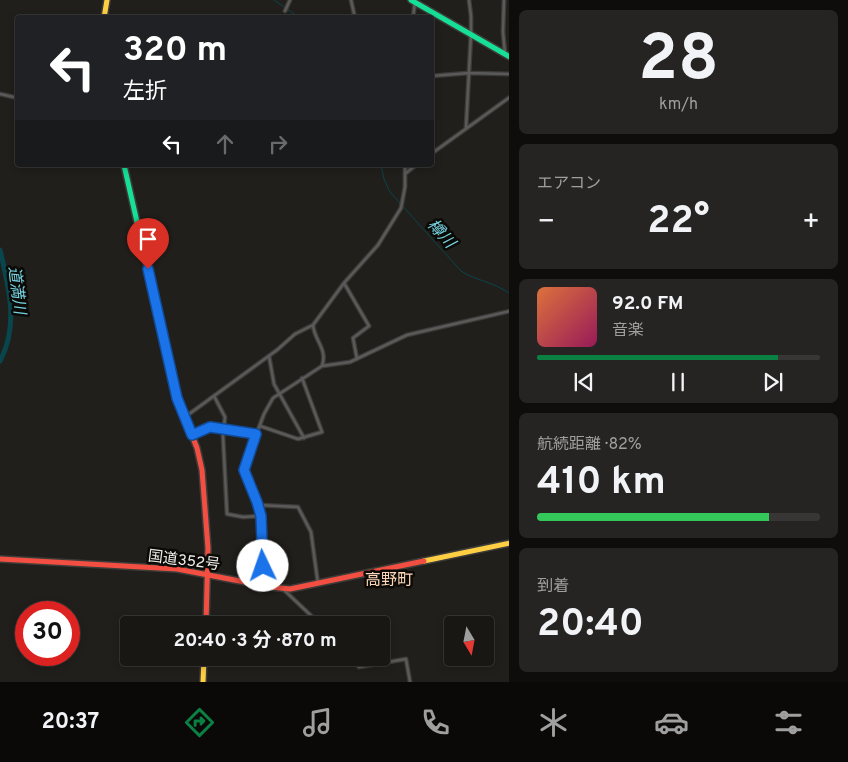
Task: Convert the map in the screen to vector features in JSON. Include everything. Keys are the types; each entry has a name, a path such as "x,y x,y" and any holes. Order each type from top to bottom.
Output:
{"main road":[{"path":"104,15 107,0"},
{"path":"413,1 507,55"},
{"path":"124,167 177,398 192,435 202,470 208,539 206,616"},
{"name":"国道352号","path":"0,559 177,569 282,589 318,584 509,543"},
{"path":"203,682 204,666"}],"street":[{"path":"287,9 290,0"},
{"path":"351,0 354,15"},
{"path":"466,128 471,16 469,0"},
{"path":"504,0 503,32 507,55"},
{"path":"413,1 413,15"},
{"path":"434,76 509,74"},
{"path":"0,94 15,97"},
{"path":"434,152 509,97"},
{"path":"184,417 269,356 294,334 313,325 344,283 378,245 401,208 405,167"},
{"path":"406,173 414,167"},
{"path":"344,283 369,326 353,338 357,359"},
{"path":"311,616 264,570 261,516 244,470 269,403 279,393 322,366 345,364 406,335 509,310"},
{"path":"313,325 313,329 324,352 322,366"},
{"path":"269,356 273,379 304,438"},
{"path":"259,426 298,440 322,432 302,378"},
{"path":"213,396 225,417 222,436 227,514 243,517 261,516"},
{"path":"192,435 206,428 224,428 256,434"},
{"path":"258,505 298,507 311,532 318,584"},
{"path":"390,662 406,659 410,682"},
{"path":"357,666 358,669 372,666"}],"waterway":[{"name":"樽川","path":"274,0 296,15"},
{"name":"樽川","path":"381,167 390,192 461,271 509,293"},
{"name":"道満川","path":"0,250 9,292 11,320 6,347 0,361"}],"traffic: fast":[{"path":"411,0 509,56"},
{"path":"124,167 174,384"}],"traffic: slow":[{"path":"104,15 107,0"},
{"path":"424,561 509,543"},
{"path":"203,682 204,666"}],"traffic: jam":[{"path":"174,384 177,398 197,448 202,470 208,548 206,616"},
{"path":"0,559 177,569 290,589 424,561"}],"district":[{"name":"高野町","path":"389,579"}],"route":[{"path":"148,269 177,398 192,435 210,427 256,434 244,470 261,516 263,566"}]}
